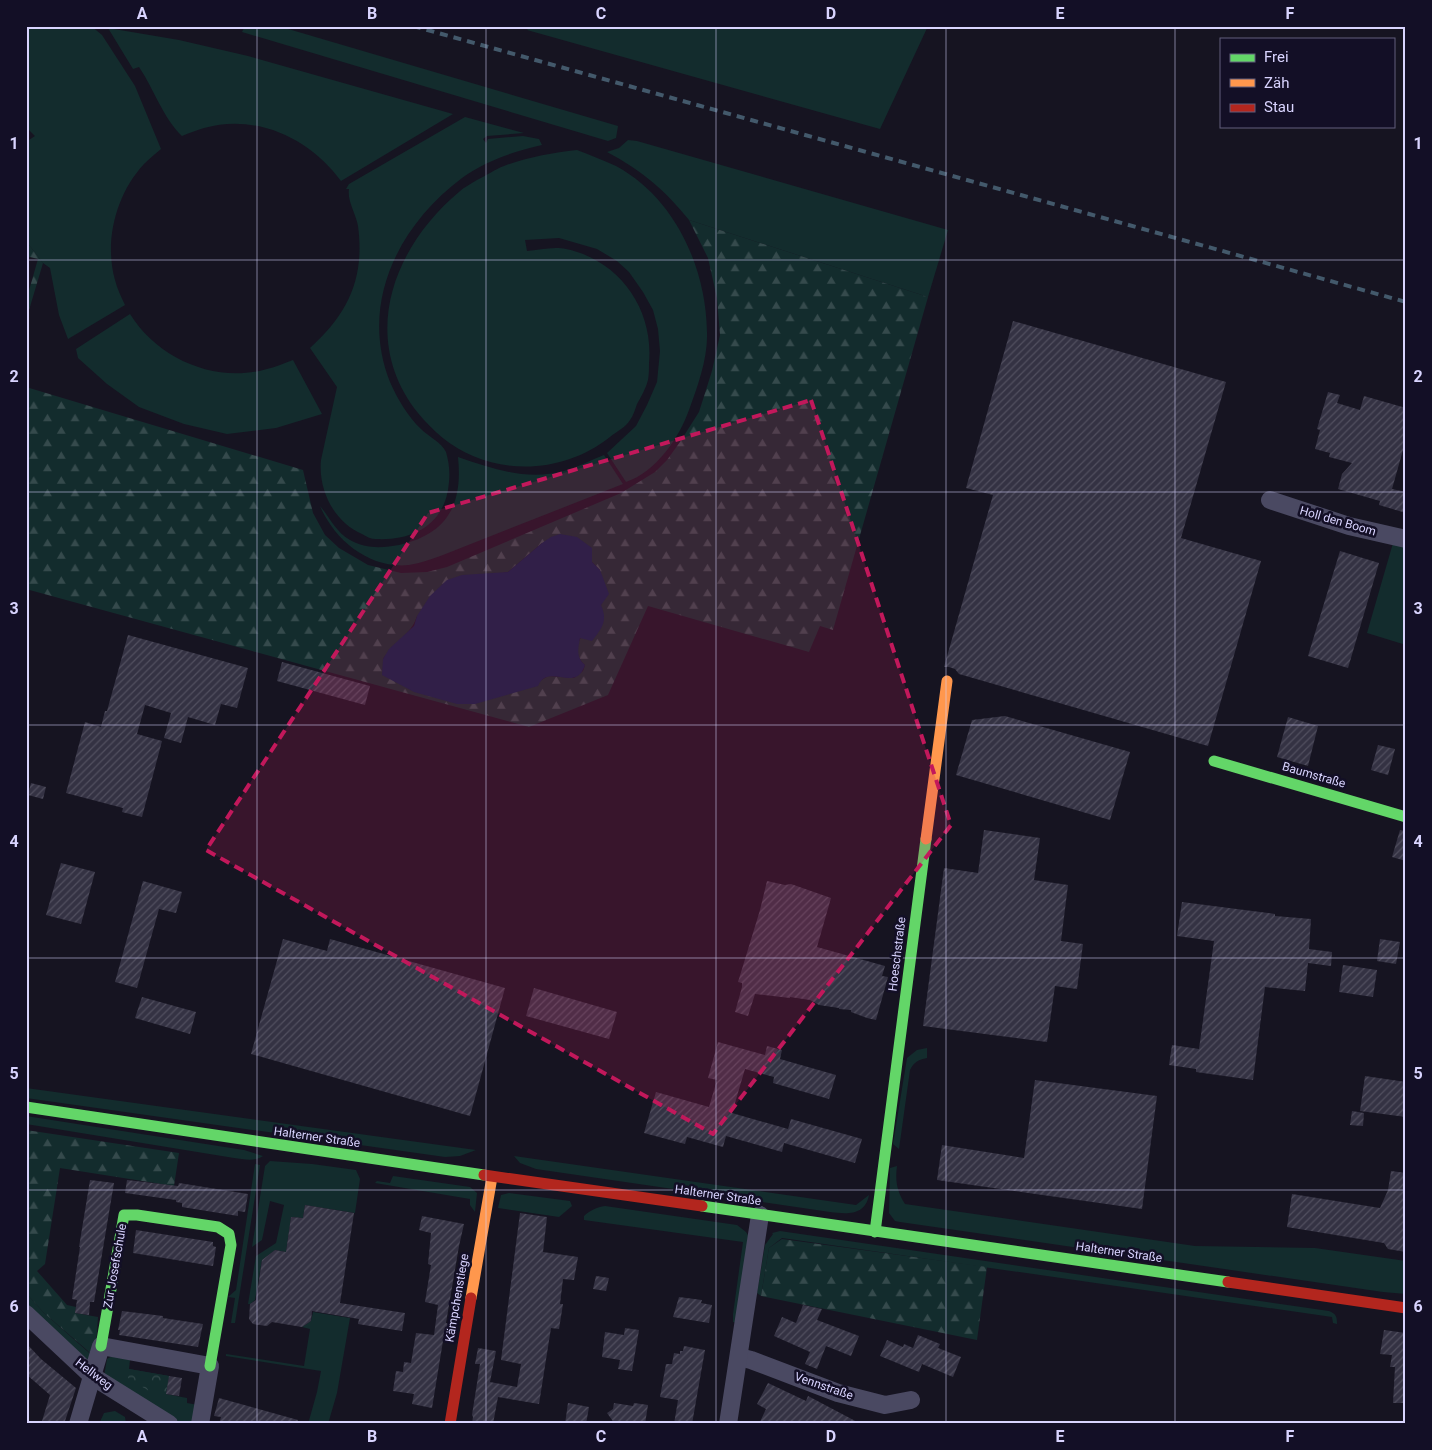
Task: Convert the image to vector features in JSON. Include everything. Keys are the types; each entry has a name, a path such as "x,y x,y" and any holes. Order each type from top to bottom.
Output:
{"main road":[{"name":"Hoeschstraße","path":"875,1232 947,681"},
{"name":"Baumstraße","path":"1214,760 1406,817"},
{"name":"Halterner Straße","path":"26,1107 492,1177 1406,1308"},
{"name":"Kämpchenstiege","path":"450,1424 492,1177"},
{"name":"Zur Josefschule","path":"101,1346 124,1215 136,1215 218,1227 229,1234 231,1245 210,1366"}],"street":[{"name":"Holl den Boom","path":"1270,500 1350,526 1406,539"},
{"path":"728,1424 760,1215"},
{"name":"Hellweg","path":"26,1314 92,1376 169,1424"},
{"path":"101,1346 210,1366"},
{"name":"Zur Josefschule","path":"78,1424 101,1346"},
{"name":"Vennstraße","path":"739,1356 838,1393 884,1405 911,1400"},
{"name":"Zur Josefschule","path":"200,1424 210,1366"}],"highlighted area":[{"path":"811,400 951,825 713,1134 206,850 428,513"}],"green space":[{"path":"26,26 91,26 102,35 135,86 161,149 134,176 126,189 115,219 112,234 112,265 115,280 125,305 68,339 59,315 50,268 43,263 26,241 26,142 35,136 26,127"},
{"path":"245,26 278,26 618,126 616,138 608,141 242,32"},
{"path":"531,26 928,26 880,129 527,30"},
{"path":"108,28 179,40 248,56 453,114 341,181 314,153 298,142 281,133 262,127 224,124 204,128 182,136 169,121 139,67 133,69"},
{"path":"465,117 524,133 487,136 483,139 486,143 488,139 523,136 539,139 542,145 500,157 462,178 439,197 419,219 403,243 390,269 382,296 379,324 382,353 390,382 403,407 416,424 446,452 449,463 449,478 447,496 442,508 435,519 426,527 403,537 372,539 343,522 330,504 325,493 322,483 321,460 337,387 310,348 335,322 351,294 356,278 360,245 357,221 349,198 349,189 346,189 349,184"},
{"path":"628,140 948,230 928,297 689,220 671,199 652,182 631,166 607,152 619,148"},
{"path":"577,150 616,166 637,180 655,196 670,215 693,259 701,283 705,308 707,342 704,362 685,421 665,453 647,470 626,482 607,453 636,426 657,382 660,351 658,329 653,310 629,272 617,261 597,249 559,238 525,240 527,251 561,248 585,255 602,264 617,276 629,290 639,306 646,324 649,343 649,374 646,386 633,415 621,429 578,456 561,462 526,467 490,462 457,448 443,438 418,413 400,385 390,355 387,325 391,296 401,267 416,240 436,215 463,189 501,167 531,158"},
{"path":"689,220 928,297 833,630 820,626 809,652 648,606 608,695 529,727 26,589 26,387 303,470 313,513 325,535 339,548 368,565 401,573 427,572 447,567 621,493 655,472 667,460 699,412 712,371 720,335 717,298 708,258","holes":["542,543 592,562 600,570 601,606 579,642 577,650 579,657 585,665 583,671 574,678 548,676 540,681 383,659 411,628 417,616 494,574 508,572"]},
{"path":"26,241 43,263 26,320 26,301 38,259 26,256"},
{"path":"130,314 156,344 190,364 209,370 228,373 248,373 293,360 322,414 276,428 227,434 184,424 139,407 107,384 78,358 76,349"},
{"path":"604,455 623,484 443,555 409,565 381,562 356,550 335,531 320,506 341,533 356,543 374,547 399,545 416,540 429,533 440,525 448,515 458,489 458,457 510,472 537,475 564,471"},
{"path":"1393,543 1406,546 1406,645 1367,633"},
{"path":"927,1048 927,1058 917,1062 910,1070 899,1149 893,1144 907,1058 917,1050"},
{"path":"26,1088 476,1150 460,1156 445,1157 26,1098"},
{"path":"26,1116 244,1150 263,1156 253,1160 234,1158 26,1124"},
{"path":"26,1130 179,1153 174,1186 60,1168 45,1264 37,1271 67,1305 76,1307 75,1313 98,1317 95,1357 44,1313 26,1293"},
{"path":"514,1156 856,1205 869,1195 864,1207 859,1210 849,1213 836,1213 536,1169 520,1163"},
{"path":"270,1161 356,1170 360,1179 355,1213 305,1205 303,1218 291,1217 286,1252 275,1250 262,1260 255,1300 248,1304 256,1256 276,1243 284,1205 270,1201 262,1240 252,1247 265,1166"},
{"path":"255,1164 260,1165 235,1323 231,1323 235,1298 228,1297 236,1290"},
{"path":"897,1166 897,1186 905,1204 1195,1246 1315,1248 1406,1261 1406,1294 895,1221 889,1213 890,1168"},
{"path":"393,1176 470,1187 477,1193 475,1212 470,1205 470,1199 375,1183 377,1181 390,1183"},
{"path":"509,1193 570,1201 572,1206 559,1217 498,1208 501,1195"},
{"path":"605,1206 737,1225 746,1232 749,1237 737,1323 733,1322 733,1314 743,1242 584,1220 584,1216 588,1212"},
{"path":"780,1231 1329,1311 1336,1316 1337,1324 1333,1323 1332,1317 782,1238 769,1248 761,1296 757,1293 765,1245 772,1233"},
{"path":"782,1239 987,1267 977,1340 761,1296 769,1248"},
{"path":"26,1293 44,1313 95,1358 93,1368 26,1304"},
{"path":"313,1312 350,1318 337,1393 328,1424 308,1424 321,1371 226,1356 226,1354 304,1366 310,1329 302,1327 311,1321"},
{"path":"112,1356 130,1360 129,1369 169,1376 166,1394 187,1398 187,1403 198,1405 192,1424 183,1423 160,1413 104,1376 107,1359"},
{"path":"129,1369 169,1376 165,1401 128,1378"},
{"path":"115,1411 125,1417 126,1424 99,1424 104,1413"}],"water":[{"path":"560,534 577,537 592,548 592,562 600,570 609,594 601,605 604,620 599,632 592,641 580,638 579,656 585,665 581,673 569,678 548,677 543,679 538,686 475,704 457,704 414,692 382,675 383,659 389,649 414,626 417,616 430,596 447,580 462,575 508,572 542,543"}],"building":[{"path":"1013,321 1226,382 1181,538 1261,561 1208,746 959,674 955,669 944,667 993,495 966,488"},
{"path":"1328,392 1340,395 1337,403 1360,410 1364,396 1406,408 1406,451 1403,450 1392,489 1406,492 1406,513 1379,505 1380,501 1338,489 1342,474 1352,463 1329,457 1330,453 1315,449 1320,430 1317,429"},
{"path":"1340,551 1379,563 1348,668 1308,656"},
{"path":"128,635 248,668 237,708 221,704 215,725 188,717 181,743 164,738 171,713 145,705 137,734 162,741 142,817 122,812 123,808 66,793 85,722 101,727"},
{"path":"282,662 370,686 365,705 277,681"},
{"path":"1005,716 1130,752 1110,820 956,775 972,720"},
{"path":"1288,717 1318,726 1308,766 1277,757"},
{"path":"1378,745 1395,749 1388,775 1371,770"},
{"path":"31,783 46,787 43,799 28,795"},
{"path":"984,830 1040,838 1034,880 1068,885 1061,941 1083,944 1077,989 1055,986 1047,1042 923,1026 944,868 978,873"},
{"path":"1400,830 1406,831 1406,861 1392,857"},
{"path":"61,863 95,872 81,924 46,915"},
{"path":"143,881 182,892 176,913 159,909 137,988 115,982"},
{"path":"767,881 785,885 791,884 831,898 817,947 885,966 882,976 888,977 876,1020 851,1012 851,1010 819,1005 810,1000 755,994 748,1016 735,1012 742,987 742,983 738,982"},
{"path":"1182,902 1275,914 1275,916 1311,919 1309,949 1332,952 1331,966 1308,963 1305,991 1265,987 1253,1080 1196,1072 1196,1069 1169,1065 1172,1045 1199,1049 1214,941 1177,936"},
{"path":"283,939 327,951 330,939 505,988 470,1116 251,1054"},
{"path":"1380,939 1400,942 1396,964 1377,961"},
{"path":"1343,965 1377,970 1373,997 1339,992"},
{"path":"534,988 617,1012 609,1039 526,1016"},
{"path":"142,997 196,1012 190,1034 135,1018"},
{"path":"718,1042 765,1055 767,1046 782,1050 780,1059 836,1075 829,1099 773,1083 774,1077 745,1069 732,1113 788,1129 791,1119 862,1139 855,1163 784,1143 782,1152 726,1136 723,1147 687,1137 685,1144 644,1133 656,1092 709,1107 717,1080 708,1078"},
{"path":"1365,1076 1406,1082 1406,1117 1360,1111"},
{"path":"1035,1080 1157,1096 1142,1209 937,1180 942,1145 1024,1158"},
{"path":"1352,1111 1364,1113 1363,1126 1350,1125"},
{"path":"1391,1171 1406,1173 1406,1252 1388,1249 1384,1243 1287,1227 1292,1194 1380,1208 1388,1190"},
{"path":"90,1180 114,1183 94,1302 90,1302 89,1315 75,1313 77,1300 72,1299"},
{"path":"127,1180 178,1186 179,1183 248,1194 245,1212 238,1211 238,1216 182,1207 182,1203 176,1202 176,1200 125,1193"},
{"path":"305,1205 354,1213 340,1303 405,1313 402,1331 358,1324 359,1319 312,1311 311,1321 302,1327 272,1322 267,1326 253,1324 249,1319 250,1304 256,1300 262,1260 275,1250 286,1252 291,1217 303,1218"},
{"path":"520,1213 547,1217 543,1252 578,1257 574,1280 563,1279 560,1304 563,1304 559,1329 551,1328 539,1404 498,1397 493,1424 472,1424 480,1364 475,1364 478,1348 496,1351 490,1382 517,1387 521,1364 501,1360"},
{"path":"422,1216 464,1224 446,1323 449,1324 448,1336 444,1336 432,1408 412,1404 414,1394 393,1391 396,1371 403,1372 404,1362 411,1363 416,1333 434,1335 438,1305 425,1302 431,1265 428,1264 431,1233 419,1230"},
{"path":"136,1230 213,1242 213,1246 216,1247 213,1266 133,1253"},
{"path":"596,1276 609,1278 606,1291 593,1289"},
{"path":"679,1297 702,1300 701,1303 712,1305 709,1323 673,1317"},
{"path":"803,1305 822,1309 817,1320 859,1336 851,1356 826,1346 817,1369 805,1364 810,1352 774,1336 782,1317 796,1323"},
{"path":"122,1311 163,1316 163,1318 203,1324 198,1347 119,1335 120,1330 118,1330"},
{"path":"625,1328 639,1330 632,1371 618,1369 620,1360 602,1357 605,1332 624,1335"},
{"path":"1384,1330 1406,1333 1405,1403 1393,1403 1395,1367 1390,1367 1392,1355 1380,1354"},
{"path":"918,1335 940,1344 938,1348 961,1357 953,1377 922,1364 919,1372 880,1356 887,1340 903,1347 904,1344 913,1348"},
{"path":"26,1343 41,1359 76,1388 64,1424 50,1424 42,1421 50,1395 26,1374"},
{"path":"684,1346 705,1350 692,1424 674,1424 678,1400 660,1397 666,1364 672,1364 674,1353 680,1354"},
{"path":"169,1376 182,1378 179,1396 166,1394"},
{"path":"768,1383 806,1401 808,1396 861,1424 759,1424 766,1409 757,1404"},
{"path":"219,1398 298,1420 297,1424 219,1424 221,1417 214,1416"},
{"path":"568,1403 589,1407 586,1424 565,1424"},
{"path":"614,1403 633,1406 634,1403 648,1405 645,1424 615,1424 607,1413 613,1409"}],"railway":[{"path":"413,26 1406,302"}],"traffic: fast":[{"path":"1214,761 1406,817"},
{"path":"875,1232 926,839"},
{"path":"26,1107 484,1175"},
{"path":"702,1206 1228,1282"},
{"path":"101,1346 124,1215 137,1215 218,1227 229,1234 231,1245 210,1366"}],"traffic: slow":[{"path":"926,839 947,681"},
{"path":"471,1298 492,1177"}],"traffic: jam":[{"path":"484,1175 702,1206"},
{"path":"1228,1282 1406,1308"},
{"path":"450,1424 471,1298"}]}
